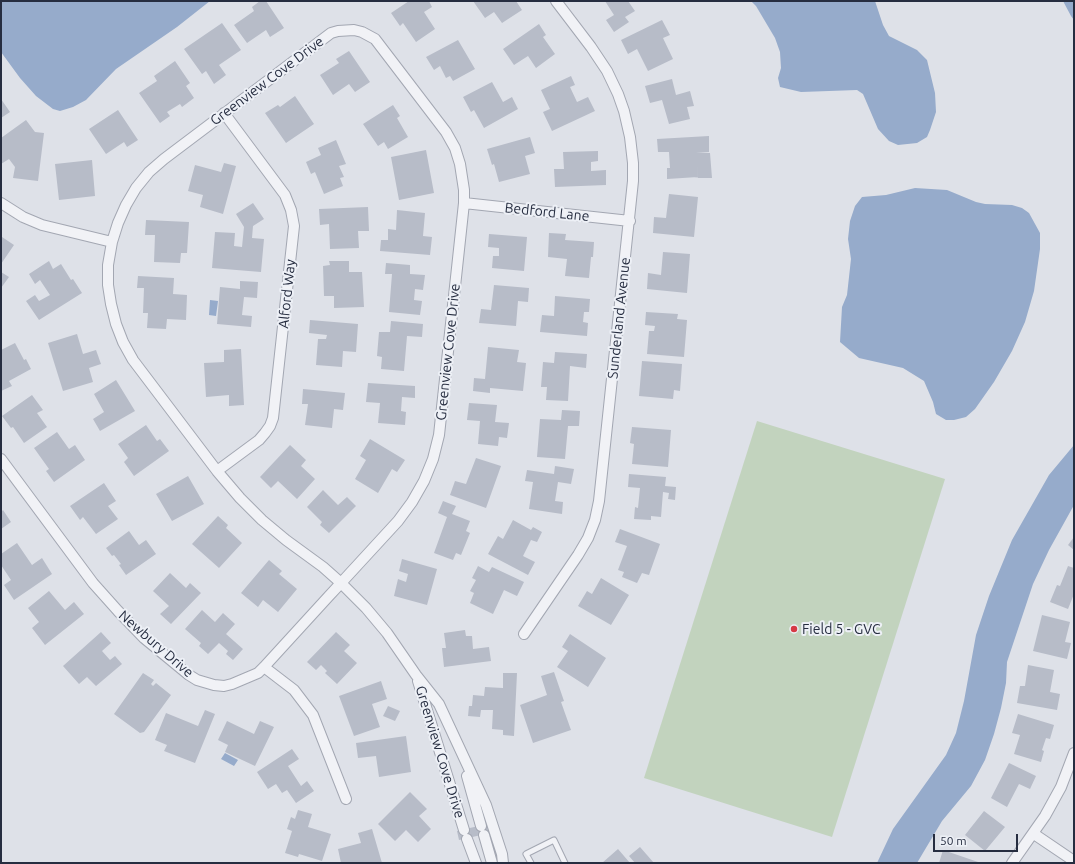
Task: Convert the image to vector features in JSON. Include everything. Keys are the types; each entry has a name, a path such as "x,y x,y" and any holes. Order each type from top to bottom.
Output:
{"street":[{"name":"Sunderland Avenue","path":"524,634 578,555 588,538 595,520 599,501 630,221 633,181 633,163 630,137 624,111 618,94 607,71 591,47 556,1"},
{"name":"Greenview Cove Drive","path":"341,583 398,521 412,502 424,481 433,459 439,435 464,203 464,181 460,164 455,148 446,132 381,45 375,39 362,32 346,30 331,33 164,159 149,172 136,188 126,205 112,242 108,265 108,285 111,304 116,324 123,342 133,360 217,471 240,498 262,520 341,583 366,608 387,633 416,675 439,704 486,805 502,854 503,863"},
{"name":"Alford Way","path":"217,471 262,437 270,426 273,418 294,226 291,210 285,195 224,114"},
{"path":"1,203 24,217 42,225 112,242"},
{"name":"Bedford Lane","path":"464,203 630,221"},
{"name":"Newbury Drive","path":"1,459 93,583 144,638 177,666 197,680 224,686 258,673 341,583"},
{"path":"264,667 294,690 311,712 346,799"},
{"name":"Greenview Cove Drive","path":"416,675 476,863"},
{"name":"Greenview Cove Drive","path":"459,745 492,863"},
{"path":"1012,863 1034,834 1061,787 1074,752"},
{"path":"1034,834 1074,861"}],"lane":[{"path":"531,863 526,854 554,840 565,863"}],"green space":[{"name":"Field 5 - GVC","path":"757,421 945,479 832,837 644,778"}],"water":[{"path":"1,1 210,1 177,27 116,69 86,100 73,107 60,111 53,109 36,96 20,78 1,52"},
{"path":"751,1 875,1 883,25 889,36 917,50 927,60 935,93 936,112 927,137 917,143 898,145 889,141 878,129 863,94 857,90 801,92 780,87 778,78 781,68 780,52 775,38 756,6"},
{"path":"1063,1 1074,1 1074,20 1071,16"},
{"path":"915,188 947,190 976,202 985,204 1012,205 1022,208 1029,213 1040,233 1040,249 1034,291 1025,322 1012,351 994,382 975,409 966,417 954,420 946,420 936,414 933,402 924,381 903,368 859,358 840,342 842,307 847,295 851,259 848,239 850,221 855,206 862,197 886,195"},
{"path":"210,300 218,301 216,316 209,315"},
{"path":"1074,445 1074,505 1049,550 1033,584 1007,662 1006,683 1001,708 985,760 971,786 942,821 917,863 877,863 893,829 946,755 956,733 964,701 976,635 989,596 1012,540 1049,475"},
{"path":"225,753 238,760 234,766 221,759"}],"building":[{"path":"260,1 266,1 284,28 270,37 266,30 247,43 234,25 254,11 252,7"},
{"path":"409,1 429,1 432,7 424,12 435,29 416,42 403,23 400,26 391,13"},
{"path":"473,1 516,1 522,10 502,23 494,12 485,18"},
{"path":"605,1 628,1 635,11 625,17 629,22 614,32 606,20 614,15"},
{"path":"662,20 670,35 663,38 673,59 648,71 637,49 628,54 621,40"},
{"path":"222,23 241,50 219,65 226,75 214,84 206,71 202,74 184,49"},
{"path":"539,24 546,35 543,37 555,54 536,68 528,56 514,65 503,49"},
{"path":"458,40 475,69 453,81 450,76 446,78 440,66 434,70 426,57"},
{"path":"349,51 370,82 355,92 349,84 333,95 320,75 339,63 336,59"},
{"path":"175,61 190,83 186,86 194,98 182,107 180,104 167,112 170,116 160,123 139,93 157,81 154,76"},
{"path":"571,76 575,85 570,87 577,102 588,97 595,111 552,131 543,112 550,109 541,90"},
{"path":"672,79 676,95 690,91 694,106 687,107 690,119 669,124 662,100 650,103 645,86"},
{"path":"492,82 503,102 512,97 518,109 484,128 474,110 471,112 463,97"},
{"path":"295,96 314,124 286,143 265,113 278,105 280,107"},
{"path":"1,99 10,112 1,118"},
{"path":"393,105 400,116 397,118 408,137 388,149 384,142 378,146 363,124"},
{"path":"118,110 138,140 127,147 124,142 106,154 89,129"},
{"path":"26,120 35,132 44,133 38,181 13,178 15,167 9,159 1,164 1,138"},
{"path":"709,136 709,152 696,153 710,153 712,178 698,177 667,179 667,168 670,168 669,152 658,152 657,139"},
{"path":"530,137 535,153 525,156 530,174 499,182 494,164 492,165 487,149"},
{"path":"336,140 346,164 339,166 344,177 340,178 343,186 324,194 315,172 311,174 306,162 321,155 318,148"},
{"path":"426,150 434,193 399,200 391,157"},
{"path":"598,151 598,161 591,162 591,171 606,170 606,185 555,187 554,169 564,169 563,152"},
{"path":"92,160 95,196 59,200 55,164"},
{"path":"224,163 236,166 223,214 200,207 203,195 188,191 195,165 221,172"},
{"path":"669,194 698,197 694,237 653,233 654,217 666,218"},
{"path":"253,203 264,219 253,226 252,238 264,239 261,272 212,268 215,232 235,233 234,246 242,247 244,227 236,214"},
{"path":"368,207 369,231 358,231 359,248 330,249 329,224 320,225 319,209"},
{"path":"397,210 425,213 423,236 432,237 430,255 380,251 381,240 388,240 388,229 396,230"},
{"path":"146,220 189,222 187,253 181,253 180,263 154,262 155,235 145,235"},
{"path":"549,233 566,234 565,240 594,242 589,278 565,276 567,259 548,257"},
{"path":"489,234 527,237 524,271 492,268 493,256 499,256 499,248 488,247"},
{"path":"2,237 14,245 1,264 1,238"},
{"path":"663,252 690,254 687,293 647,289 648,273 661,275"},
{"path":"49,261 53,269 61,264 71,280 73,279 82,293 39,320 26,301 35,295 39,301 50,295 40,280 35,284 29,274"},
{"path":"329,261 349,261 349,272 362,272 364,307 334,308 334,296 324,296 323,266 330,265"},
{"path":"386,263 410,265 410,274 425,275 423,290 415,289 414,300 422,301 420,315 389,312 392,274 385,274"},
{"path":"1,272 9,277 1,288"},
{"path":"138,276 174,278 173,294 187,295 186,320 167,319 166,329 147,328 148,313 143,313 144,288 137,288"},
{"path":"240,281 258,282 257,298 244,297 242,315 252,316 251,327 217,324 220,287 240,289"},
{"path":"494,285 529,288 528,302 518,301 516,326 479,323 481,309 491,310"},
{"path":"555,296 590,299 589,312 584,312 583,322 588,323 587,336 540,332 542,315 554,316"},
{"path":"646,312 678,314 677,319 687,320 684,357 647,354 649,331 654,331 655,326 645,325"},
{"path":"310,320 358,324 356,352 343,351 342,367 316,365 318,339 326,339 327,335 309,333"},
{"path":"391,321 423,324 422,337 407,336 404,371 381,369 382,357 377,356 379,332 390,332"},
{"path":"77,334 83,354 96,350 101,364 89,368 93,382 63,391 48,343"},
{"path":"15,343 24,360 26,359 31,369 9,381 12,386 1,391 1,350"},
{"path":"488,347 519,350 517,362 526,363 523,391 490,388 490,393 473,391 474,378 485,379"},
{"path":"241,349 244,405 229,406 229,395 206,397 204,363 224,362 224,350"},
{"path":"555,352 587,354 586,368 570,366 568,401 546,400 547,387 541,387 543,362 554,363"},
{"path":"642,361 682,364 680,391 674,390 673,399 639,396"},
{"path":"116,380 135,411 100,431 93,419 104,412 94,394"},
{"path":"368,383 415,386 415,398 402,397 401,411 406,412 405,425 378,423 380,403 366,402"},
{"path":"303,389 345,393 343,410 334,409 332,428 305,425 308,404 302,404"},
{"path":"32,395 43,410 37,413 47,427 24,443 13,427 11,428 2,416"},
{"path":"469,403 497,405 495,422 509,423 507,438 499,437 498,446 478,444 480,421 467,420"},
{"path":"562,410 580,411 579,426 568,426 565,459 537,457 540,419 561,420"},
{"path":"146,425 157,441 160,439 169,451 134,476 124,462 128,458 118,444"},
{"path":"632,427 671,430 668,467 632,464 634,444 630,443"},
{"path":"57,432 69,449 75,445 85,460 54,482 46,471 49,469 34,448"},
{"path":"370,439 405,460 397,472 392,469 378,493 355,479 366,460 360,456"},
{"path":"290,445 306,460 301,466 315,479 297,499 278,481 271,488 260,477"},
{"path":"476,458 501,466 486,508 450,495 455,481 466,484"},
{"path":"555,466 574,469 571,484 558,482 555,501 563,502 562,514 529,509 533,482 525,481 527,470 554,474"},
{"path":"629,474 666,477 665,486 676,487 675,500 668,499 669,493 663,492 661,517 651,516 651,520 634,519 635,507 638,508 640,488 628,487"},
{"path":"188,476 204,504 172,521 156,494"},
{"path":"104,483 116,501 108,506 118,519 96,534 83,517 80,520 70,506"},
{"path":"323,490 338,505 347,497 356,506 329,533 320,525 322,522 307,507"},
{"path":"443,501 456,506 452,514 470,521 466,531 470,533 461,555 456,553 453,560 434,553 447,517 438,513"},
{"path":"3,510 11,522 1,529 1,512"},
{"path":"218,516 228,525 226,528 242,543 219,568 192,544"},
{"path":"513,520 531,530 533,527 542,532 537,542 531,540 523,556 535,562 528,575 488,554 498,536 503,539"},
{"path":"620,529 660,544 649,575 642,573 637,583 622,577 624,572 618,570 627,546 615,542"},
{"path":"129,531 139,545 146,540 156,554 126,575 119,565 121,564 106,548"},
{"path":"1074,537 1074,550 1068,545"},
{"path":"17,543 32,565 42,558 52,574 14,600 4,585 11,580 1,565 1,554"},
{"path":"402,559 437,569 427,605 394,596 398,579 406,582 408,574 399,571"},
{"path":"269,560 282,571 279,574 297,589 278,612 263,600 258,607 241,593"},
{"path":"478,566 489,572 492,567 524,582 517,596 504,590 493,614 470,603 474,593 470,591 476,580 472,578"},
{"path":"1068,566 1074,568 1074,594 1068,609 1050,602 1057,585 1060,586"},
{"path":"170,573 186,588 190,583 201,593 171,624 160,614 169,606 153,591"},
{"path":"601,578 629,595 611,625 578,606 587,591 592,594"},
{"path":"49,591 65,610 74,602 84,614 45,645 32,628 39,622 28,608"},
{"path":"202,610 215,622 223,613 235,624 226,634 243,649 233,660 226,654 228,651 219,643 208,654 199,646 201,643 185,629"},
{"path":"1042,615 1070,622 1065,642 1071,643 1067,659 1033,651"},
{"path":"465,630 466,636 472,636 473,649 489,647 491,661 444,667 442,648 446,648 444,633"},
{"path":"101,632 111,643 102,651 110,660 115,656 122,664 96,686 87,677 79,684 63,666"},
{"path":"336,632 350,645 344,651 357,663 337,684 325,673 327,671 321,665 316,670 307,662"},
{"path":"570,634 606,658 588,687 557,667 568,651 562,647"},
{"path":"1028,665 1054,670 1050,692 1060,694 1057,710 1017,703 1020,686 1025,686"},
{"path":"554,672 564,701 561,702 571,730 533,743 520,705 547,695 541,676"},
{"path":"143,673 154,680 151,684 153,686 156,683 171,695 144,732 140,733 114,714"},
{"path":"503,673 517,673 514,736 503,735 503,730 492,729 493,710 481,710 480,717 468,716 469,706 472,706 473,695 484,696 485,687 503,688"},
{"path":"381,681 387,699 372,704 380,727 354,736 339,696"},
{"path":"388,706 400,711 395,721 383,716"},
{"path":"205,710 215,714 195,763 164,751 167,745 155,740 166,713 198,726"},
{"path":"1018,714 1054,725 1050,739 1046,738 1042,750 1044,751 1041,762 1014,754 1020,735 1012,733"},
{"path":"227,721 254,734 260,721 274,727 255,766 225,752 228,745 218,740"},
{"path":"406,736 411,772 379,777 376,756 358,758 356,743"},
{"path":"292,749 299,759 288,766 301,786 307,781 314,791 296,803 287,790 282,793 276,784 268,789 257,772"},
{"path":"1009,763 1036,776 1030,789 1019,784 1007,807 991,798"},
{"path":"410,792 427,809 419,816 431,829 418,842 406,830 395,841 378,824"},
{"path":"298,810 312,814 308,827 331,834 322,861 299,854 298,857 285,853 292,831 287,829 291,817 295,819"},
{"path":"984,811 1005,827 985,851 965,835"},
{"path":"487,824 490,833 459,840 457,831"},
{"path":"372,829 382,863 341,863 338,849 361,843 358,833"},
{"path":"640,847 654,863 635,863 629,856"},
{"path":"618,849 630,863 602,863"},
{"path":"943,850 981,863 939,863"}],"place":[{"name":"Field 5 - GVC","path":"794,629"}]}
